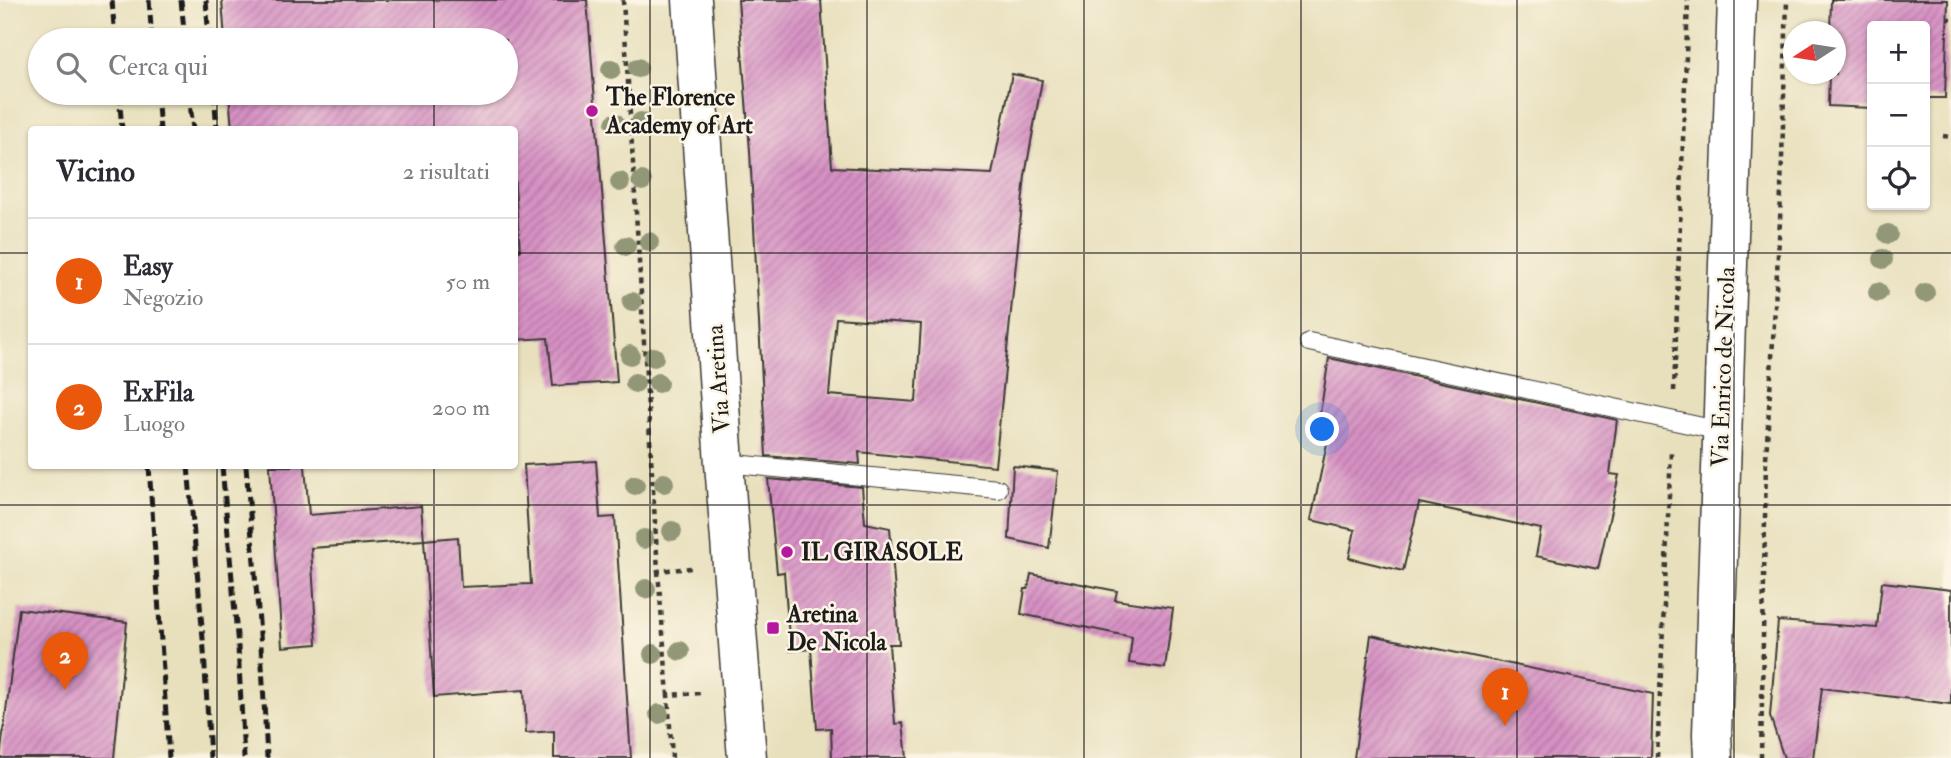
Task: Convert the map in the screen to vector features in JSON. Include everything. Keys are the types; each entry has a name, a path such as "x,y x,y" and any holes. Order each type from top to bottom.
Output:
{"street":[{"name":"Via Aretina","path":"692,0 747,758"},
{"name":"Via Enrico de Nicola","path":"1711,750 1737,0"}],"lane":[{"path":"1308,342 1721,431"},
{"path":"724,463 998,489"}],"path":[{"path":"623,0 672,758"},
{"path":"1657,758 1673,422 1688,0"},
{"path":"1761,758 1766,459 1780,221 1787,0"},
{"path":"1943,136 1951,137"},
{"path":"658,571 694,568"},
{"path":"667,695 705,693"}],"building":[{"path":"222,0 587,0 617,382 553,386 548,338 518,340 518,126 232,126 230,105 518,105 518,28 224,28"},
{"path":"738,0 821,0 832,167 992,174 1012,74 1042,80 1025,176 995,466 859,452 860,464 766,456 750,151","holes":["836,318 921,324 916,402 829,395"]},
{"path":"1831,0 1948,0 1945,98 1930,98 1930,21 1867,21 1867,108 1828,106 1829,84 1846,84 1846,21 1830,21"},
{"path":"1329,358 1617,420 1610,474 1619,475 1598,569 1536,556 1541,529 1419,503 1403,571 1349,558 1355,530 1311,520 1330,429 1318,426"},
{"path":"596,461 600,518 615,517 631,758 554,758 554,731 526,733 524,690 434,697 424,540 458,537 461,587 531,584 524,465"},
{"path":"1013,466 1058,471 1049,548 1009,539"},
{"path":"270,469 305,469 309,515 421,506 424,540 311,548 317,644 282,647"},
{"path":"768,479 862,487 865,523 890,528 899,644 889,644 895,724 903,723 907,758 832,758 831,728 817,729 811,649 790,651 784,572 777,573"},
{"path":"1031,574 1117,591 1115,600 1173,608 1165,668 1129,663 1132,637 1021,614 1025,589 1028,589"},
{"path":"1882,582 1951,590 1951,704 1822,688 1813,758 1784,758 1770,716 1778,621 1877,628"},
{"path":"19,609 127,622 114,758 0,758"},
{"path":"1371,635 1653,694 1651,758 1354,758"}],"railway":[{"path":"112,0 114,28"},
{"path":"149,0 151,28"},
{"path":"181,0 184,28"},
{"path":"206,0 208,28"},
{"path":"120,105 122,126"},
{"path":"158,105 160,126"},
{"path":"190,105 193,126"},
{"path":"215,105 217,126"},
{"path":"149,469 169,758"},
{"path":"188,469 204,650 210,758"},
{"path":"222,469 238,647 244,758"},
{"path":"246,469 267,758"}],"place":[{"name":"The Florence Academy of Art","path":"592,111"},
{"name":"IL GIRASOLE","path":"787,552"},
{"name":"Aretina De Nicola","path":"773,628"},
{"name":"ExFila","path":"65,690"},
{"name":"Easy","path":"1505,726"}]}
